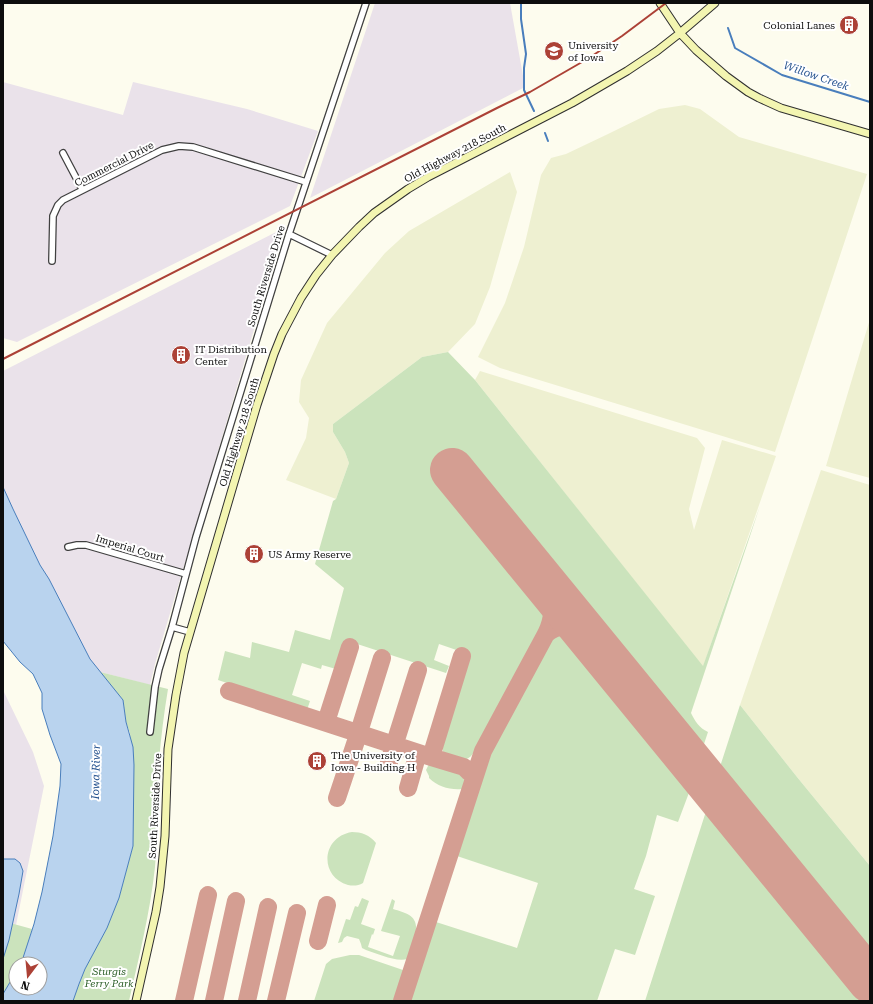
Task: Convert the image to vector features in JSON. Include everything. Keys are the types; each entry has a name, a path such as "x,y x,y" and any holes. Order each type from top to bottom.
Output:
{"main road":[{"path":"660,3 680,33 714,66 737,85 759,98 781,108 870,134"},
{"name":"Old Highway 218 South","path":"190,632 257,405 274,354 282,334 301,298 332,255 374,213 408,188 572,103 627,71 657,51 715,3"},
{"name":"South Riverside Drive","path":"136,1001 156,912 160,887 165,836 168,749 176,695 184,653 190,632"}],"street":[{"name":"South Riverside Drive","path":"150,732 155,686 186,574 289,234 366,3"},
{"name":"Commercial Drive","path":"52,261 52,223 58,204 82,189 158,151 167,148 179,146 193,147 306,182"},
{"path":"63,152 82,189"},
{"path":"289,234 332,255"},
{"name":"Imperial Court","path":"68,547 86,545 186,574"},
{"path":"172,627 190,632"}],"shaded area":[{"path":"375,3 510,3 525,87 310,198"},
{"path":"3,82 123,115 133,82 247,109 318,131 290,206 17,342 3,338"},
{"path":"284,228 150,685 100,672 90,659 49,579 40,565 3,487 3,371"},
{"path":"3,690 33,752 44,786 16,925 3,921"}],"green space":[{"path":"685,105 700,109 739,137 867,174 775,452 500,368 478,357 505,303 524,247 541,175 551,158 566,154 659,109"},
{"path":"510,172 517,192 490,287 475,324 448,352 422,357 333,424 333,432 345,452 349,463 336,499 286,480 306,438 309,418 299,402 301,380 327,323 385,253 409,231"},
{"path":"870,319 870,478 826,466"},
{"path":"448,352 475,380 703,666 760,506 691,713 698,724 708,732 700,756 453,455 435,469 543,601 544,610 543,620 539,632 498,706 476,750 469,758 461,760 444,756 442,746 471,655 439,644 434,660 449,666 446,673 345,640 336,669 322,665 321,669 302,663 292,695 310,701 307,710 218,680 225,651 250,658 252,642 289,652 295,630 330,640 344,588 315,564 333,501 336,499 349,463 345,452 333,432 333,424 422,357"},
{"path":"480,371 697,438 705,448 689,509 694,530 722,440 776,456 703,667 475,380"},
{"path":"821,470 870,485 870,866 740,705"},
{"path":"566,633 572,635 693,782 678,822 657,815 646,856 634,889 655,896 635,955 615,949 597,1001 410,1001 436,922 517,948 538,883 457,856 493,747 551,641 557,635"},
{"name":"Sturgis Ferry Park","path":"100,672 168,689 159,761 157,841 153,884 144,935 129,1001 73,1001 85,969 107,928 119,898 133,846 130,733 126,722 123,700"},
{"path":"740,705 870,866 870,963 717,776"},
{"path":"432,763 451,768 459,773 464,781 462,789 444,787 436,784 429,778 426,770 429,764"},
{"path":"709,802 861,987 861,993 864,996 862,1001 645,1001"},
{"path":"352,832 365,834 376,843 363,883 354,886 339,881 332,874 328,866 329,849 334,841 342,835"},
{"path":"362,898 369,901 361,924 375,929 368,947 393,956 400,936 381,931 392,899 395,901 393,909 413,918 416,926 416,932 408,959 392,959 366,950 362,948 359,939 347,936 342,942 338,943 346,919 350,920 355,906 358,907"},
{"path":"3,921 32,929 24,956 8,956 8,986 3,994"},
{"path":"350,955 359,955 403,970 404,972 394,1001 314,1001 326,964 332,959"}],"water":[{"name":"Iowa River","path":"3,487 40,565 49,579 90,659 123,700 126,722 133,747 133,846 119,898 107,928 85,969 73,1001 3,1001 3,994 8,986 8,996 48,996 48,956 24,956 42,892 53,836 60,786 61,764 42,709 42,693 33,674 20,662 3,641"},
{"path":"3,859 15,859 20,863 23,871 9,940 3,959"}],"waterway":[{"path":"521,3 521,19 526,54 524,68 524,90 534,111"},
{"name":"Willow Creek","path":"728,28 735,48 782,75 870,102"},
{"path":"545,133 548,141"}],"taxiway":[{"path":"402,1001 483,751 546,634 552,617 552,606 546,589 505,537"},
{"path":"546,634 556,628 561,627 571,627 581,631 623,682"},
{"path":"326,722 350,647"},
{"path":"431,757 462,656"},
{"path":"337,798 382,658"},
{"path":"389,762 418,670"},
{"path":"229,691 464,767 474,779"},
{"path":"408,788 418,753"},
{"path":"184,1001 208,895"},
{"path":"214,1001 236,901"},
{"path":"318,941 327,905"},
{"path":"247,1001 268,907"},
{"path":"276,1001 297,913"},
{"path":"829,932 870,984"}],"runway":[{"path":"452,470 870,981"}],"railway":[{"path":"3,359 530,92 589,58 622,36 666,3"}],"place":[{"name":"Colonial Lanes","path":"849,25"},
{"name":"University of Iowa","path":"554,51"},
{"name":"IT Distribution Center","path":"181,355"},
{"name":"US Army Reserve","path":"254,554"},
{"name":"The University of Iowa - Building H","path":"317,761"}]}
